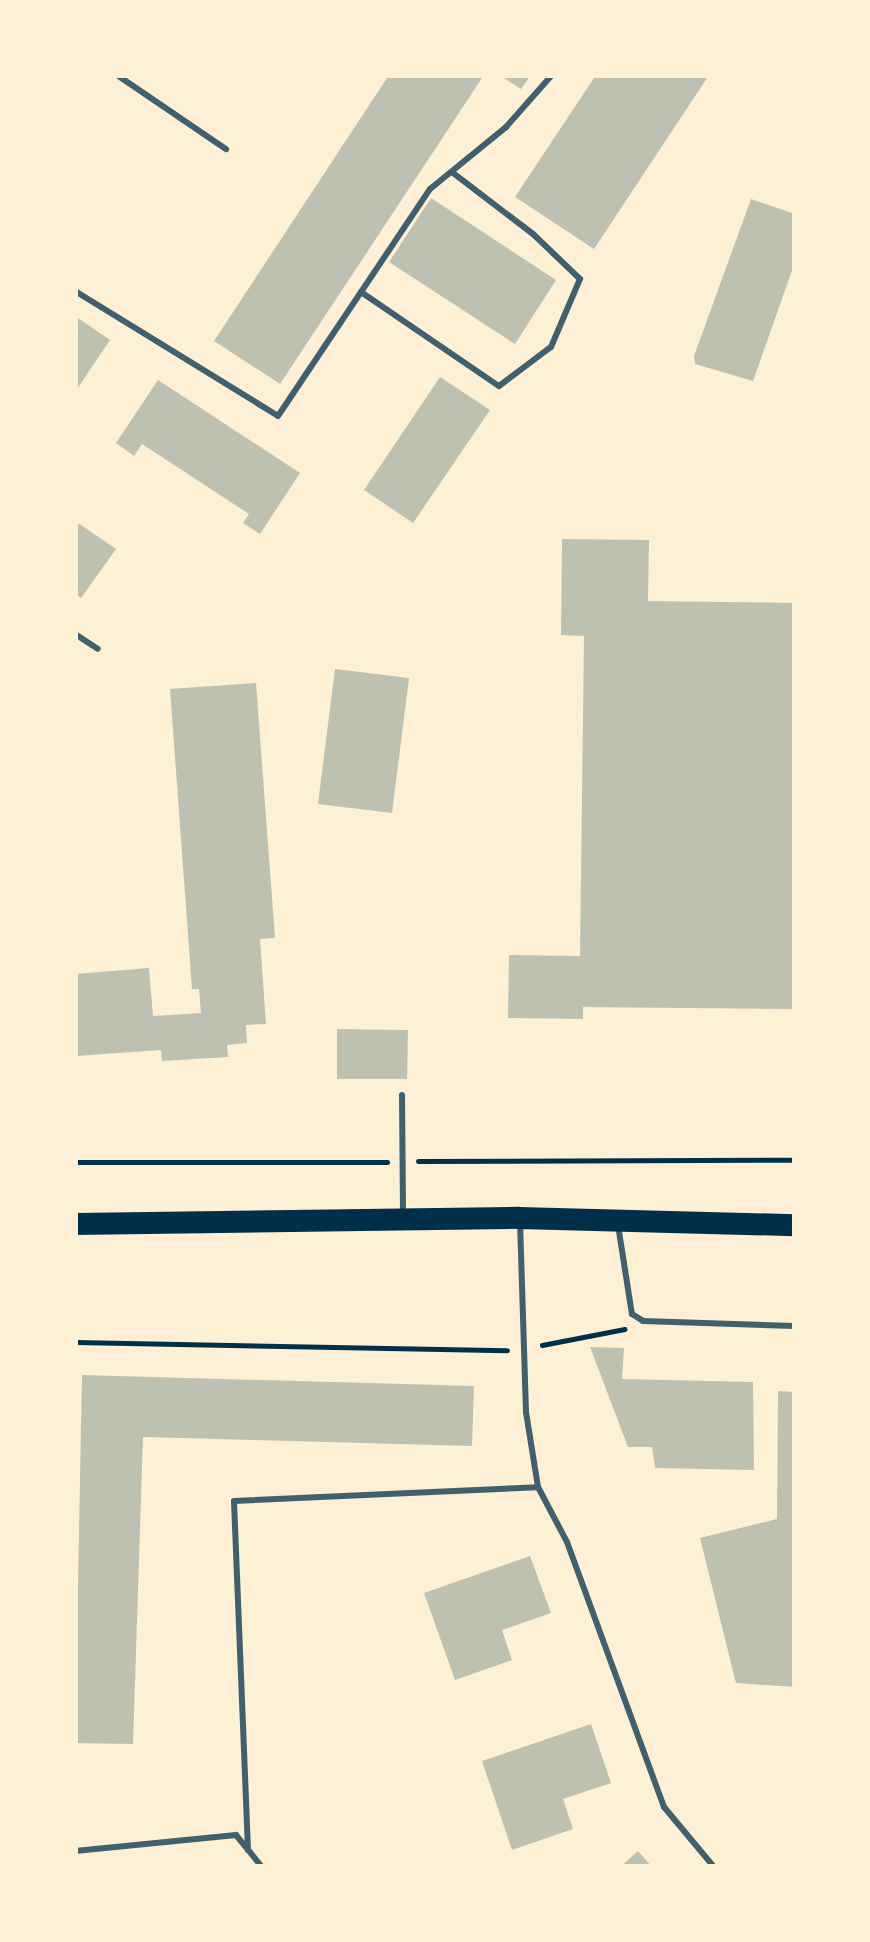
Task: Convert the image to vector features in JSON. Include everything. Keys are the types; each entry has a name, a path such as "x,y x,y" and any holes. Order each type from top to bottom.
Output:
{"main road":[{"path":"75,1224 520,1218 795,1224"}],"lane":[{"path":"116,75 226,148"},
{"path":"75,290 278,416 430,189 506,127 552,75"},
{"path":"361,292 500,386 550,347 580,279 533,234 452,172"},
{"path":"75,634 98,649"},
{"path":"402,1094 403,1219"},
{"path":"520,1218 526,1412 538,1486 566,1542 664,1807 714,1867"},
{"path":"616,1219 632,1314 642,1321 795,1326"},
{"path":"248,1850 234,1500 538,1486"},
{"path":"75,1851 236,1836 262,1867"}],"path":[{"path":"75,1162 795,1160"},
{"path":"75,1342 484,1352 614,1334 642,1321"}],"building":[{"path":"389,75 484,75 280,384 214,341"},
{"path":"499,75 531,75 521,89"},
{"path":"596,75 709,75 594,249 515,197"},
{"path":"431,198 556,280 515,344 389,262"},
{"path":"751,199 795,214 795,262 753,381 695,364 694,356"},
{"path":"75,316 110,340 75,392"},
{"path":"440,377 490,410 413,523 364,490"},
{"path":"158,380 300,473 260,534 243,523 249,514 142,444 134,456 116,443"},
{"path":"75,521 116,549 81,598 75,594"},
{"path":"562,539 649,540 648,601 795,603 795,1009 583,1007 583,1019 508,1018 509,955 580,956 584,636 561,635"},
{"path":"335,669 409,678 392,813 318,804"},
{"path":"256,683 275,938 260,939 266,1024 246,1025 247,1043 227,1045 228,1057 162,1061 161,1050 75,1056 75,974 149,968 153,1016 201,1013 199,989 192,989 170,689"},
{"path":"337,1029 408,1030 407,1079 337,1079"},
{"path":"590,1347 624,1348 622,1379 753,1382 754,1470 655,1468 652,1447 628,1447"},
{"path":"82,1375 474,1386 472,1446 143,1437 133,1744 75,1743"},
{"path":"778,1391 795,1392 795,1687 736,1683 700,1538 777,1519"},
{"path":"530,1556 551,1613 502,1630 512,1660 455,1680 424,1593"},
{"path":"591,1724 611,1783 563,1799 573,1829 512,1850 482,1761"},
{"path":"638,1851 652,1867 620,1867"}]}
